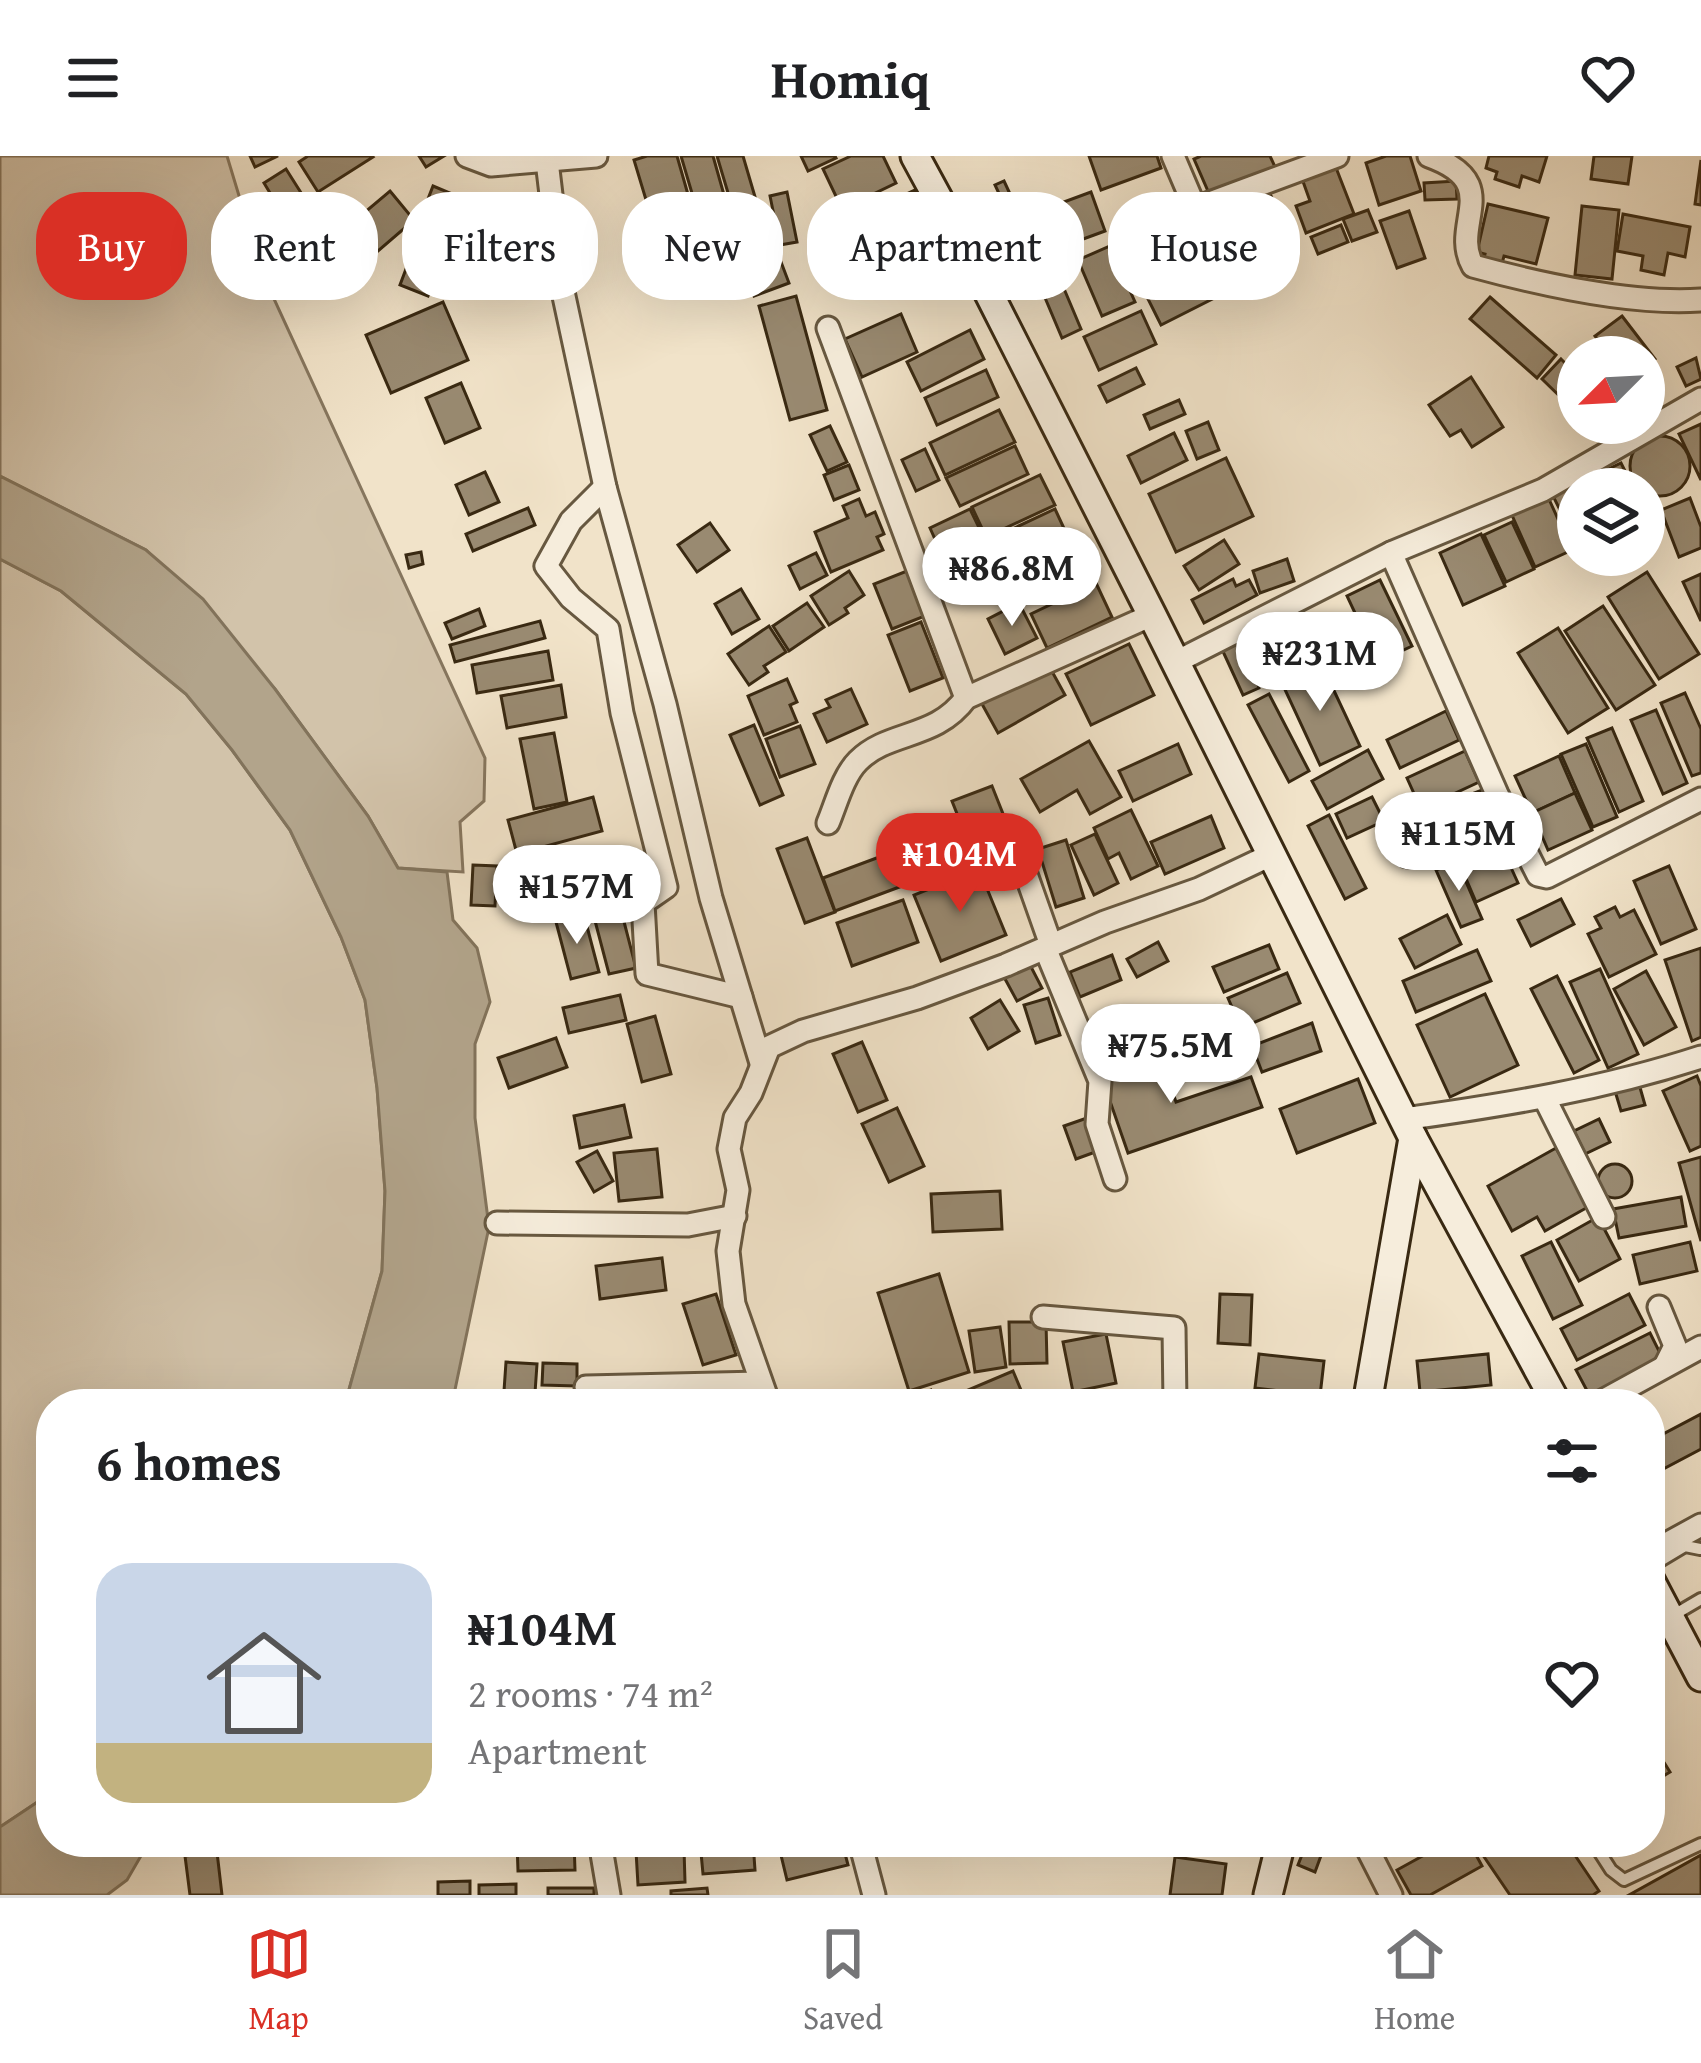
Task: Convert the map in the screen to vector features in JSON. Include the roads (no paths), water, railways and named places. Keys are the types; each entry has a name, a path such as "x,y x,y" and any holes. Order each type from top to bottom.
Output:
{"street":[{"path":"467,156 491,165 596,156"},
{"path":"915,156 1176,662 1408,1129 1549,1389"},
{"path":"1173,156 1198,217 1207,204 1337,156"},
{"path":"1429,156 1451,164 1470,191"},
{"path":"1474,156 1468,258 1473,266 1564,287 1677,302 1701,300"},
{"path":"548,161 562,287 605,488 665,704 711,898 761,1063"},
{"path":"829,328 966,698"},
{"path":"1176,662 1390,554 1543,490 1701,399"},
{"path":"605,488 571,521 546,566 571,598 608,629 622,713 665,887 643,903 647,974 741,998"},
{"path":"1390,554 1538,875 1547,877 1701,799"},
{"path":"828,823 858,760 951,719 966,698 1152,615"},
{"path":"762,1389 734,1304 728,1251 738,1190 729,1149 735,1118 751,1093 769,1047 803,1031 917,998 1199,890 1273,854"},
{"path":"1021,860 1048,947 1100,1081 1097,1124 1115,1178"},
{"path":"1408,1129 1630,1080 1701,1058"},
{"path":"1545,1099 1604,1217"},
{"path":"1368,1389 1408,1129"},
{"path":"497,1223 688,1225 735,1216"},
{"path":"1660,1307 1675,1346 1665,1366"},
{"path":"1042,1317 1174,1328 1175,1389"},
{"path":"1624,1389 1701,1347"},
{"path":"586,1387 637,1389"},
{"path":"1665,1545 1701,1525"},
{"path":"1665,1610 1701,1677"},
{"path":"603,1857 609,1895"},
{"path":"864,1857 874,1895"},
{"path":"1268,1895 1277,1857"},
{"path":"1371,1857 1390,1895"}],"lane":[{"path":"1665,1558 1685,1546 1700,1550"},
{"path":"1669,1618 1701,1599"},
{"path":"1603,1857 1616,1877 1624,1880 1701,1844"}]}
